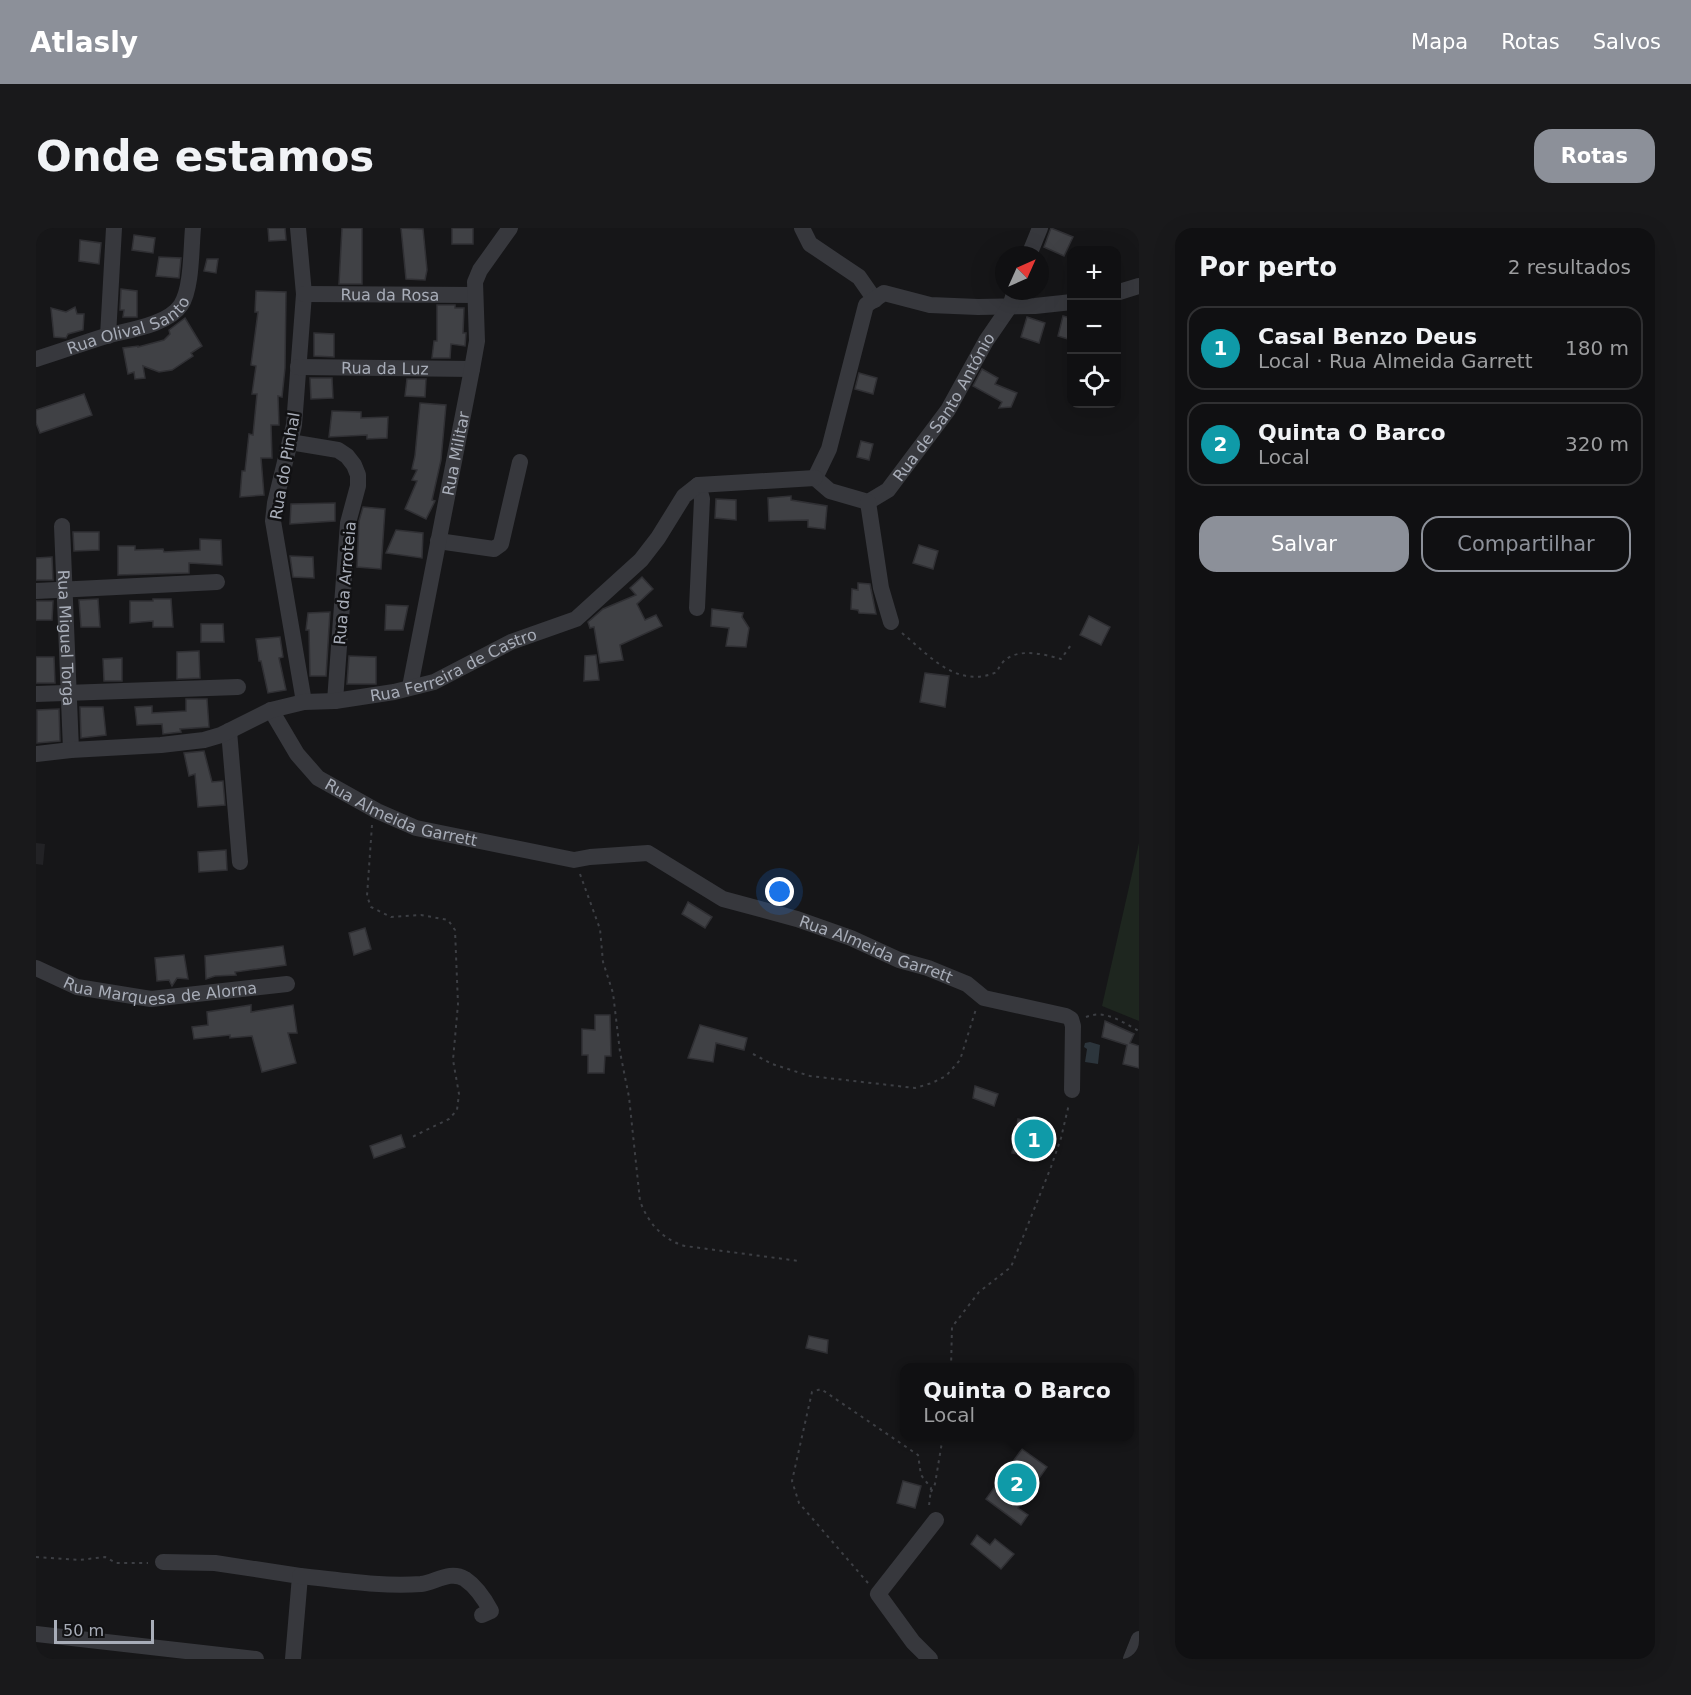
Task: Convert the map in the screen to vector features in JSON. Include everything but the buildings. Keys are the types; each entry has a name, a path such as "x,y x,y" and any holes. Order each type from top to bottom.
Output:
{"street":[{"path":"108,336 114,228"},
{"name":"Rua Olival Santo","path":"36,359 171,316 181,305 187,292 193,228"},
{"name":"Rua do Pinhal","path":"297,228 304,294 294,425 275,503 273,521 304,702"},
{"name":"Rua Militar","path":"410,687 477,341 476,282 480,270 510,228"},
{"path":"802,228 810,244 859,277 875,300"},
{"path":"1033,246 1040,228"},
{"path":"1121,291 1139,286"},
{"path":"815,478 829,449 866,305 884,293 930,305 995,300"},
{"name":"Rua da Rosa","path":"304,294 475,295"},
{"name":"Rua de Santo António","path":"868,502 888,490 948,411 986,341 1012,300"},
{"path":"1018,300 1035,306 1067,302"},
{"name":"Rua da Luz","path":"298,367 472,369"},
{"name":"Rua da Arroteia","path":"290,442 338,450 347,456 358,475 358,486 348,523 335,701"},
{"path":"438,541 498,548 501,544 519,462"},
{"path":"697,608 702,499 698,485 815,478 830,491 868,502 881,588 891,622"},
{"name":"Rua Ferreira de Castro","path":"36,754 204,740 229,731 272,710 304,702 335,701 394,692 434,682 511,642 576,619 641,560 684,496 698,485"},
{"name":"Rua Miguel Torga","path":"63,526 71,750"},
{"path":"36,591 217,582"},
{"path":"36,694 238,687"},
{"name":"Rua Almeida Garrett","path":"272,710 297,754 318,778 377,811 416,828 574,860 648,854 723,899 797,919 851,938 899,960 928,968 967,984 984,998 1071,1019"},
{"path":"229,731 240,862"},
{"name":"Rua Marquesa de Alorna","path":"36,968 77,987 151,999 287,984"},
{"path":"1071,1019 1073,1026 1072,1090"},
{"path":"930,1659 913,1642 878,1594 936,1520"},
{"path":"163,1562 215,1563 300,1576 397,1585 424,1584 447,1576 464,1579 483,1596 491,1611 482,1615"},
{"path":"293,1659 300,1576"},
{"path":"36,1634 256,1659"},
{"path":"1131,1659 1139,1638"}],"path":[{"path":"891,622 938,664 961,675 975,678 997,672 1000,664 1010,656 1020,653 1042,653 1061,659 1071,645"},
{"path":"377,811 372,820 367,896 372,907 391,917 421,915 448,920 455,930 458,1004 453,1060 459,1094 457,1110 449,1119 410,1138"},
{"path":"574,860 600,929 603,962 613,993 620,1052 629,1096 640,1201 644,1212 652,1224 673,1243 799,1261"},
{"path":"753,1054 772,1064 810,1076 915,1088 946,1076 960,1060 980,995"},
{"path":"1071,1019 1080,1020 1089,1015 1100,1014 1112,1017 1139,1031"},
{"path":"951,1363 952,1327 979,1292 1011,1267 1061,1138 1072,1090"},
{"path":"878,1594 799,1503 792,1481 812,1392 821,1389 918,1455 921,1475 931,1488 926,1533"},
{"path":"930,1495 935,1484 942,1441"},
{"path":"36,1557 79,1560 105,1557 116,1563 163,1562"}],"shaded area":[{"path":"36,843 45,844 43,865 36,864"},
{"path":"1139,843 1139,1021 1102,1006"},
{"path":"1085,1043 1100,1045 1098,1064 1085,1062 1087,1049 1084,1047"}],"place":[{"name":"Casal Benzo Deus","path":"1034,1139"},
{"name":"Quinta O Barco","path":"1017,1483"}]}
